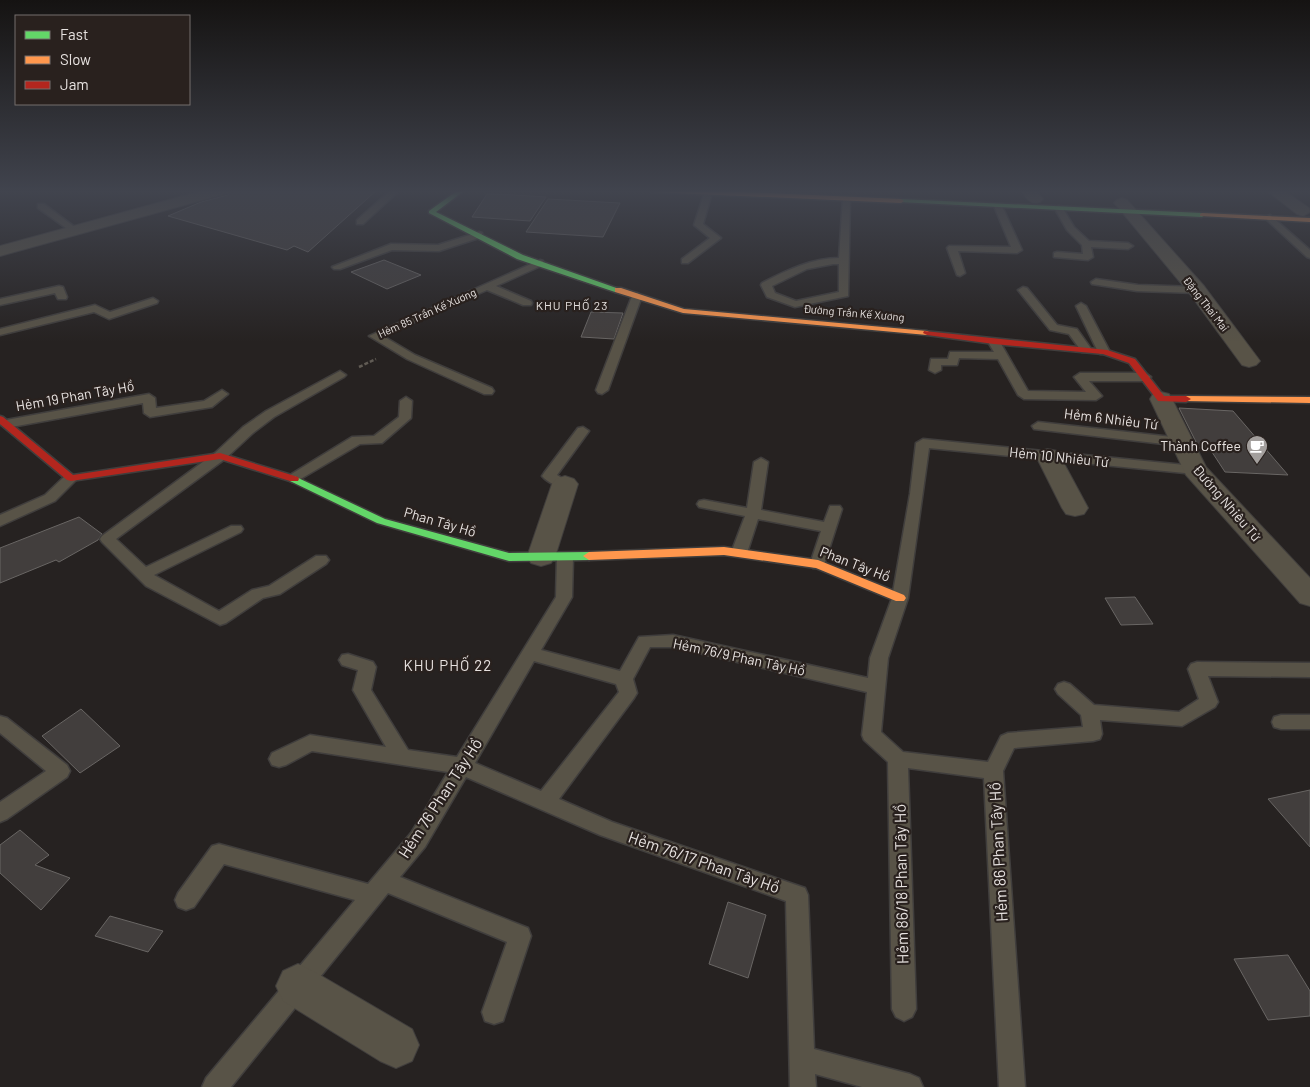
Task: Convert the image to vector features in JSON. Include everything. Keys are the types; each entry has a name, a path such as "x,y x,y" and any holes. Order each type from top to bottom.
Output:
{"street":[{"path":"0,251 39,241"},
{"name":"Đường Trần Kế Xương","path":"490,241 520,257 683,311 907,330 994,342 1104,352 1132,361 1161,399"},
{"name":"Đặng Thai Mai","path":"1154,241 1197,290 1249,361"},
{"path":"1161,399 1310,400"},
{"name":"Đường Nhiêu Tứ","path":"1161,399 1194,470 1310,596"},
{"path":"3,421 71,478"},
{"name":"Phan Tây Hồ","path":"71,478 220,456 292,478 381,521 509,557 724,550 818,564 900,598"},
{"path":"1048,456 1075,508"},
{"path":"553,557 565,484"},
{"path":"298,986 396,1045"}],"lane":[{"path":"337,267 391,247 439,248 461,241"},
{"path":"686,261 712,241"},
{"path":"844,261 829,260 800,268 766,285 771,295 795,304 844,294 845,241"},
{"path":"960,273 952,248 1017,250 1013,241"},
{"path":"1057,255 1088,257 1086,244 1083,241"},
{"path":"1295,241 1310,255"},
{"path":"1086,244 1128,246"},
{"name":"Hẻm 85 Trần Kế Xương","path":"488,391 397,349 374,336 540,263"},
{"path":"1096,282 1127,285 1136,288 1197,290"},
{"path":"487,286 527,303"},
{"path":"0,302 59,289 62,297"},
{"path":"1023,290 1054,328 1073,331 1086,350"},
{"path":"602,390 637,296"},
{"path":"0,332 95,308 108,316 153,301"},
{"path":"1080,306 1104,352"},
{"path":"994,342 1024,395 1096,396 1080,377 1144,377"},
{"path":"935,370 935,361 953,363 954,354 1002,356"},
{"path":"321,560 274,590 258,594 220,619 152,582 107,539 220,456 248,430 270,414 340,375"},
{"name":"Hẻm 19 Phan Tây Hồ","path":"3,421 149,398 150,413 208,404 222,394"},
{"path":"292,478 357,436 377,440 406,418 406,401"},
{"name":"Hẻm 6 Nhiêu Tứ","path":"1038,426 1181,442"},
{"path":"565,484 549,476 583,431"},
{"name":"Hẻm 10 Nhiêu Tứ","path":"900,598 917,494 922,443 1194,470"},
{"path":"739,553 753,514 761,462"},
{"path":"0,521 50,498 71,478"},
{"path":"704,504 829,528"},
{"path":"818,564 835,509"},
{"path":"144,574 236,529"},
{"name":"Hẻm 76 Phan Tây Hồ","path":"216,1087 418,840 564,597 553,557"},
{"path":"898,759 870,735 879,658 900,598"},
{"name":"Hẻm 76/9 Phan Tây Hồ","path":"545,802 628,693 624,680 645,641 673,641 876,687"},
{"path":"530,654 624,680"},
{"path":"348,660 367,667 362,690 403,758"},
{"path":"1064,689 1090,712 1182,719 1209,702 1197,669 1310,670"},
{"path":"993,771 1008,740 1093,734 1090,712"},
{"path":"1281,722 1310,722"},
{"path":"0,723 60,771 0,813"},
{"name":"Hẻm 76/17 Phan Tây Hồ","path":"279,759 310,743 462,766 608,829 797,895 803,1087"},
{"name":"Hẻm 86 Phan Tây Hồ","path":"898,759 993,771 1012,1087"},
{"name":"Hẻm 86/18 Phan Tây Hồ","path":"898,759 904,1009"},
{"path":"186,900 219,853 378,888 520,936 494,1012"},
{"path":"801,1058 910,1087"}],"path":[{"path":"340,375 397,349"}],"building":[{"path":"255,241 321,241 308,252 294,246 287,250"},
{"path":"384,260 421,275 387,289 351,272"},
{"path":"591,312 623,313 614,339 581,337"},
{"path":"1179,408 1233,411 1288,475 1225,472 1210,449 1199,448"},
{"path":"79,517 102,534 98,540 59,562 56,560 0,583 0,548"},
{"path":"1135,597 1153,624 1121,625 1105,598"},
{"path":"81,709 120,746 80,773 42,736"},
{"path":"1310,790 1310,847 1268,799"},
{"path":"20,830 49,855 35,865 70,878 41,910 0,873 0,845"},
{"path":"728,902 766,915 748,978 709,964"},
{"path":"110,916 163,931 148,952 95,936"},
{"path":"1288,955 1310,991 1310,1016 1268,1020 1234,959"}],"traffic: fast":[{"path":"488,241 520,257 618,290"},
{"path":"294,479 381,521 509,557 589,556"}],"traffic: slow":[{"path":"618,290 683,311 927,333"},
{"path":"1186,399 1310,400"},
{"path":"589,556 724,551 818,564 900,598"}],"traffic: jam":[{"path":"927,333 994,342 1104,352 1132,361 1161,399 1186,399"},
{"path":"0,419 71,478 220,456 294,479"}],"place":[{"name":"Thành Coffee","path":"1257,465"}],"district":[{"name":"KHU PHỐ 23","path":"572,306"},
{"name":"KHU PHỐ 22","path":"448,666"}]}
